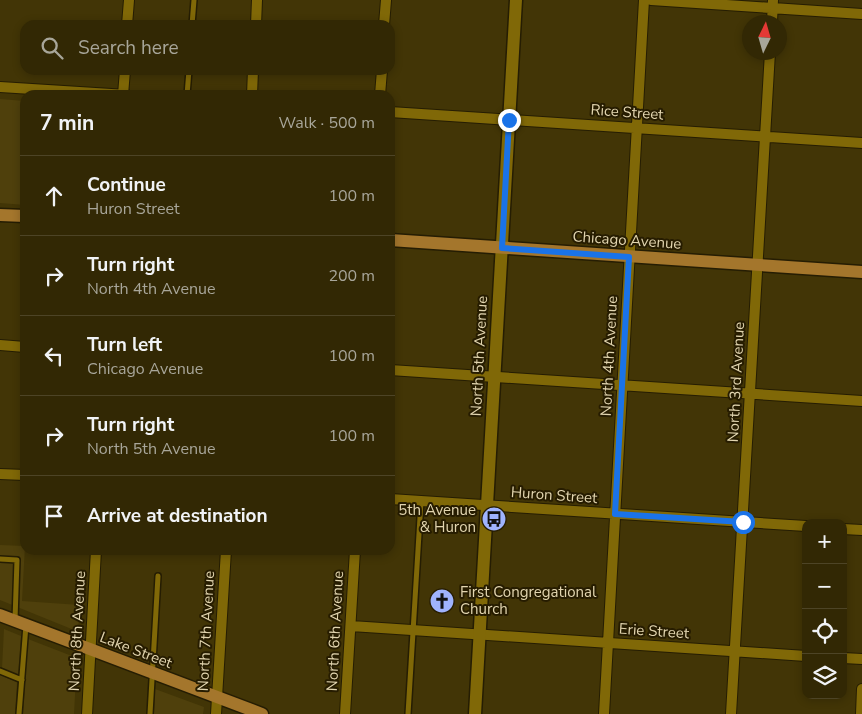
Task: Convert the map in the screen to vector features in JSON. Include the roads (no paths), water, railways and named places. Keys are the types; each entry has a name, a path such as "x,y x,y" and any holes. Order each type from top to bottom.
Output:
{"main road":[{"path":"0,215 20,216"},
{"name":"Chicago Avenue","path":"395,240 862,272"},
{"name":"Lake Street","path":"0,615 262,714"}],"street":[{"path":"127,20 129,0"},
{"path":"256,20 257,0"},
{"path":"384,20 386,0"},
{"name":"North 5th Avenue","path":"475,714 516,0"},
{"name":"North 4th Avenue","path":"604,714 644,0"},
{"path":"651,0 773,4 862,14"},
{"name":"North 3rd Avenue","path":"731,714 770,60"},
{"path":"123,90 125,75"},
{"path":"252,90 253,75"},
{"path":"380,90 382,75"},
{"path":"0,87 46,90"},
{"name":"Rice Street","path":"395,112 862,143"},
{"path":"0,345 20,347"},
{"path":"395,370 862,401"},
{"path":"0,474 20,475"},
{"name":"Huron Street","path":"395,499 802,526"},
{"path":"847,529 862,530"},
{"name":"North 8th Avenue","path":"87,714 96,555"},
{"name":"North 7th Avenue","path":"216,714 226,555"},
{"name":"North 6th Avenue","path":"345,714 355,555"},
{"name":"Erie Street","path":"350,626 802,656"},
{"path":"847,658 862,659"},
{"path":"861,714 862,689"}],"lane":[{"path":"192,20 194,0"},
{"path":"187,90 189,75"},
{"path":"408,714 421,501"},
{"path":"0,559 17,560 22,680 19,714"},
{"path":"150,714 158,576"},
{"path":"0,671 22,680"}],"place":[{"name":"5th Avenue & Huron","path":"494,519"},
{"name":"First Congregational Church","path":"442,601"}]}
